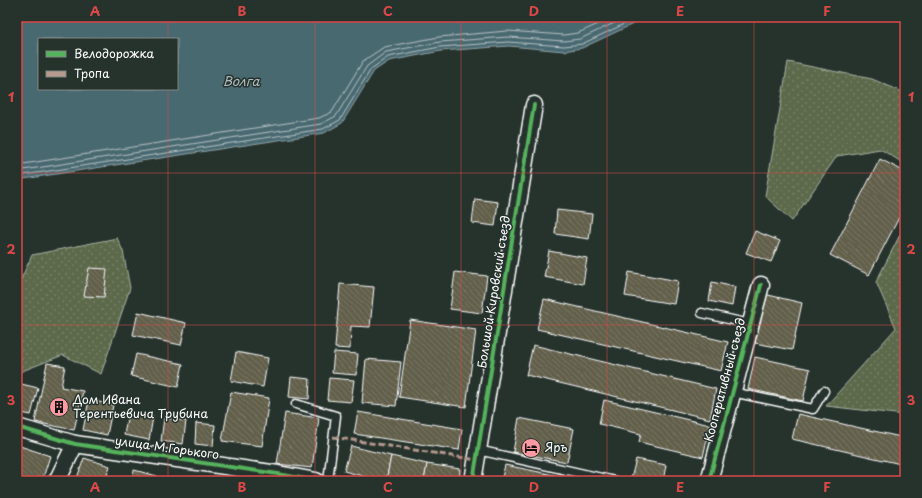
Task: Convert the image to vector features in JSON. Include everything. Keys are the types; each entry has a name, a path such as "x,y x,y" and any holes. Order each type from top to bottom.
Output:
{"street":[{"name":"Большой Кировский съезд","path":"473,481 534,106"},
{"name":"Кооперативный съезд","path":"709,481 761,285"},
{"name":"улица М.Горького","path":"17,427 75,444 316,481"},
{"path":"58,481 75,444"}],"lane":[{"path":"702,313 750,324"},
{"path":"732,392 814,409 824,391"},
{"path":"296,404 336,416 328,481"},
{"path":"478,450 615,481"}],"green space":[{"path":"788,62 872,79 905,93 905,164 880,149 837,156 792,221 765,196"},
{"path":"905,225 905,415 826,406 896,328 876,282"},
{"path":"117,238 123,251 130,288 101,374 63,355 17,373 17,288 32,255"}],"water":[{"name":"Волга","path":"17,17 648,17 582,48 564,51 509,46 441,51 389,61 374,71 342,123 324,133 17,180"}],"building":[{"path":"880,159 905,172 905,206 869,275 830,255"},
{"path":"475,199 498,202 495,226 472,223"},
{"path":"557,210 592,214 589,239 555,234"},
{"path":"755,231 780,241 771,262 746,253"},
{"path":"549,251 587,258 583,284 544,277"},
{"path":"89,268 107,269 104,297 84,296"},
{"path":"455,272 487,276 482,313 450,309"},
{"path":"629,272 678,281 674,304 625,296"},
{"path":"712,282 735,287 732,306 709,301"},
{"path":"340,284 374,287 370,327 351,326 350,349 335,348"},
{"path":"764,294 802,303 792,350 755,343"},
{"path":"544,299 728,342 721,371 537,329"},
{"path":"138,312 186,323 181,345 133,335"},
{"path":"410,320 476,330 466,407 399,397"},
{"path":"533,345 716,389 710,419 526,375"},
{"path":"236,352 268,358 263,387 231,381"},
{"path":"334,352 358,354 356,375 332,373"},
{"path":"136,354 183,364 178,387 131,376"},
{"path":"755,357 810,369 803,401 748,389"},
{"path":"366,359 401,362 396,406 362,403"},
{"name":"Дом Ивана Терентьевича Трубина","path":"47,363 65,366 61,387 83,391 74,430 35,422"},
{"path":"291,377 310,379 309,399 289,397"},
{"path":"329,378 354,380 351,402 327,400"},
{"path":"17,383 38,388 31,415 17,412"},
{"path":"231,392 269,398 262,446 222,441"},
{"path":"89,400 113,405 107,435 83,430"},
{"path":"604,400 710,425 703,457 639,442 641,434 599,424"},
{"path":"358,412 462,429 459,450 354,434"},
{"path":"128,413 153,417 149,440 124,435"},
{"path":"285,413 319,418 312,468 277,464"},
{"path":"798,414 905,438 905,465 792,439"},
{"path":"164,418 186,421 183,444 161,441"},
{"path":"519,418 574,429 567,462 513,452"},
{"path":"196,423 215,425 213,446 195,444"},
{"path":"17,445 50,456 42,481 17,481"},
{"path":"351,446 391,456 386,481 344,471"},
{"path":"391,456 427,464 424,481 386,481"},
{"path":"84,458 110,466 105,481 76,481"},
{"path":"636,459 666,465 663,481 642,481 631,479"},
{"path":"427,464 460,469 459,481 424,481"},
{"path":"505,465 578,480 578,481 501,481"},
{"path":"134,470 157,476 156,481 132,481"}],"marked path":[{"path":"333,437 477,460"}],"cycle path":[{"path":"473,481 534,105"},
{"path":"709,481 761,285"},
{"path":"17,427 75,444 316,481"}],"place":[{"name":"Дом Ивана Терентьевича Трубина","path":"59,407"},
{"name":"Яръ","path":"531,448"}]}
